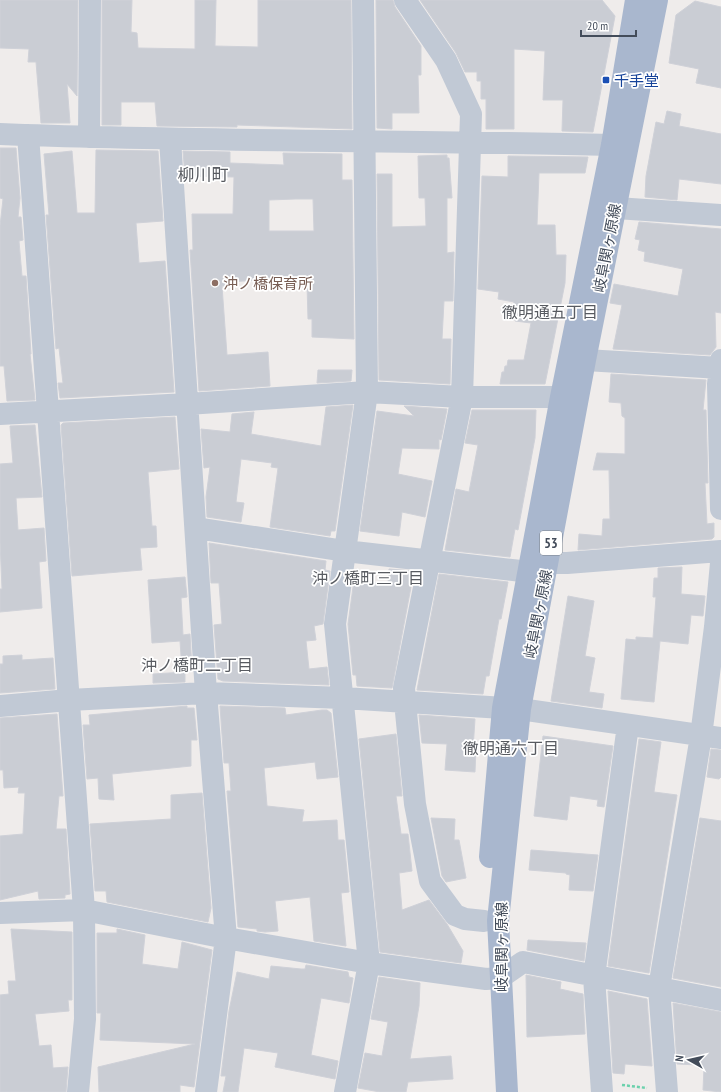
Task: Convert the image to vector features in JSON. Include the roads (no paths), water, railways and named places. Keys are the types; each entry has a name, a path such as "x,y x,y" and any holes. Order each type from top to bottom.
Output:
{"main road":[{"name":"岐阜関ヶ原線","path":"538,567 561,397 612,145 636,0"},
{"name":"岐阜関ヶ原線","path":"507,1092 493,978 484,921 512,709 538,567 585,360 657,0"},
{"name":"岐阜関ヶ原線","path":"493,1092 493,978 512,709"}],"street":[{"path":"89,137 90,0"},
{"path":"345,1092 369,963 335,624 367,392 363,0"},
{"path":"405,0 446,60 471,114 462,397 404,688 405,702 415,804 430,881 455,915 465,919 484,921"},
{"path":"0,134 170,139 470,141 612,145"},
{"path":"28,135 84,910 85,1019 78,1092"},
{"path":"170,139 206,693 226,938 206,1092"},
{"path":"616,208 721,215"},
{"path":"585,360 720,365 721,509"},
{"path":"0,414 187,404 367,392 462,397 561,397"},
{"path":"196,528 345,551 538,567 567,563 721,551"},
{"path":"667,1091 658,988 711,737 715,627 721,563"},
{"path":"0,706 69,700 206,693 342,698 512,709 711,737"},
{"path":"601,1088 594,977 628,725"},
{"path":"0,914 84,910 226,938 369,963 493,978 523,962 594,977 721,1000"}],"place":[{"name":"千手堂","path":"606,80"},
{"name":"沖ノ橋保育所","path":"215,283"}],"district":[{"name":"柳川町","path":"203,175"},
{"name":"徹明通五丁目","path":"550,312"},
{"name":"沖ノ橋町三丁目","path":"368,578"},
{"name":"沖ノ橋町二丁目","path":"197,665"},
{"name":"徹明通六丁目","path":"511,748"}]}
